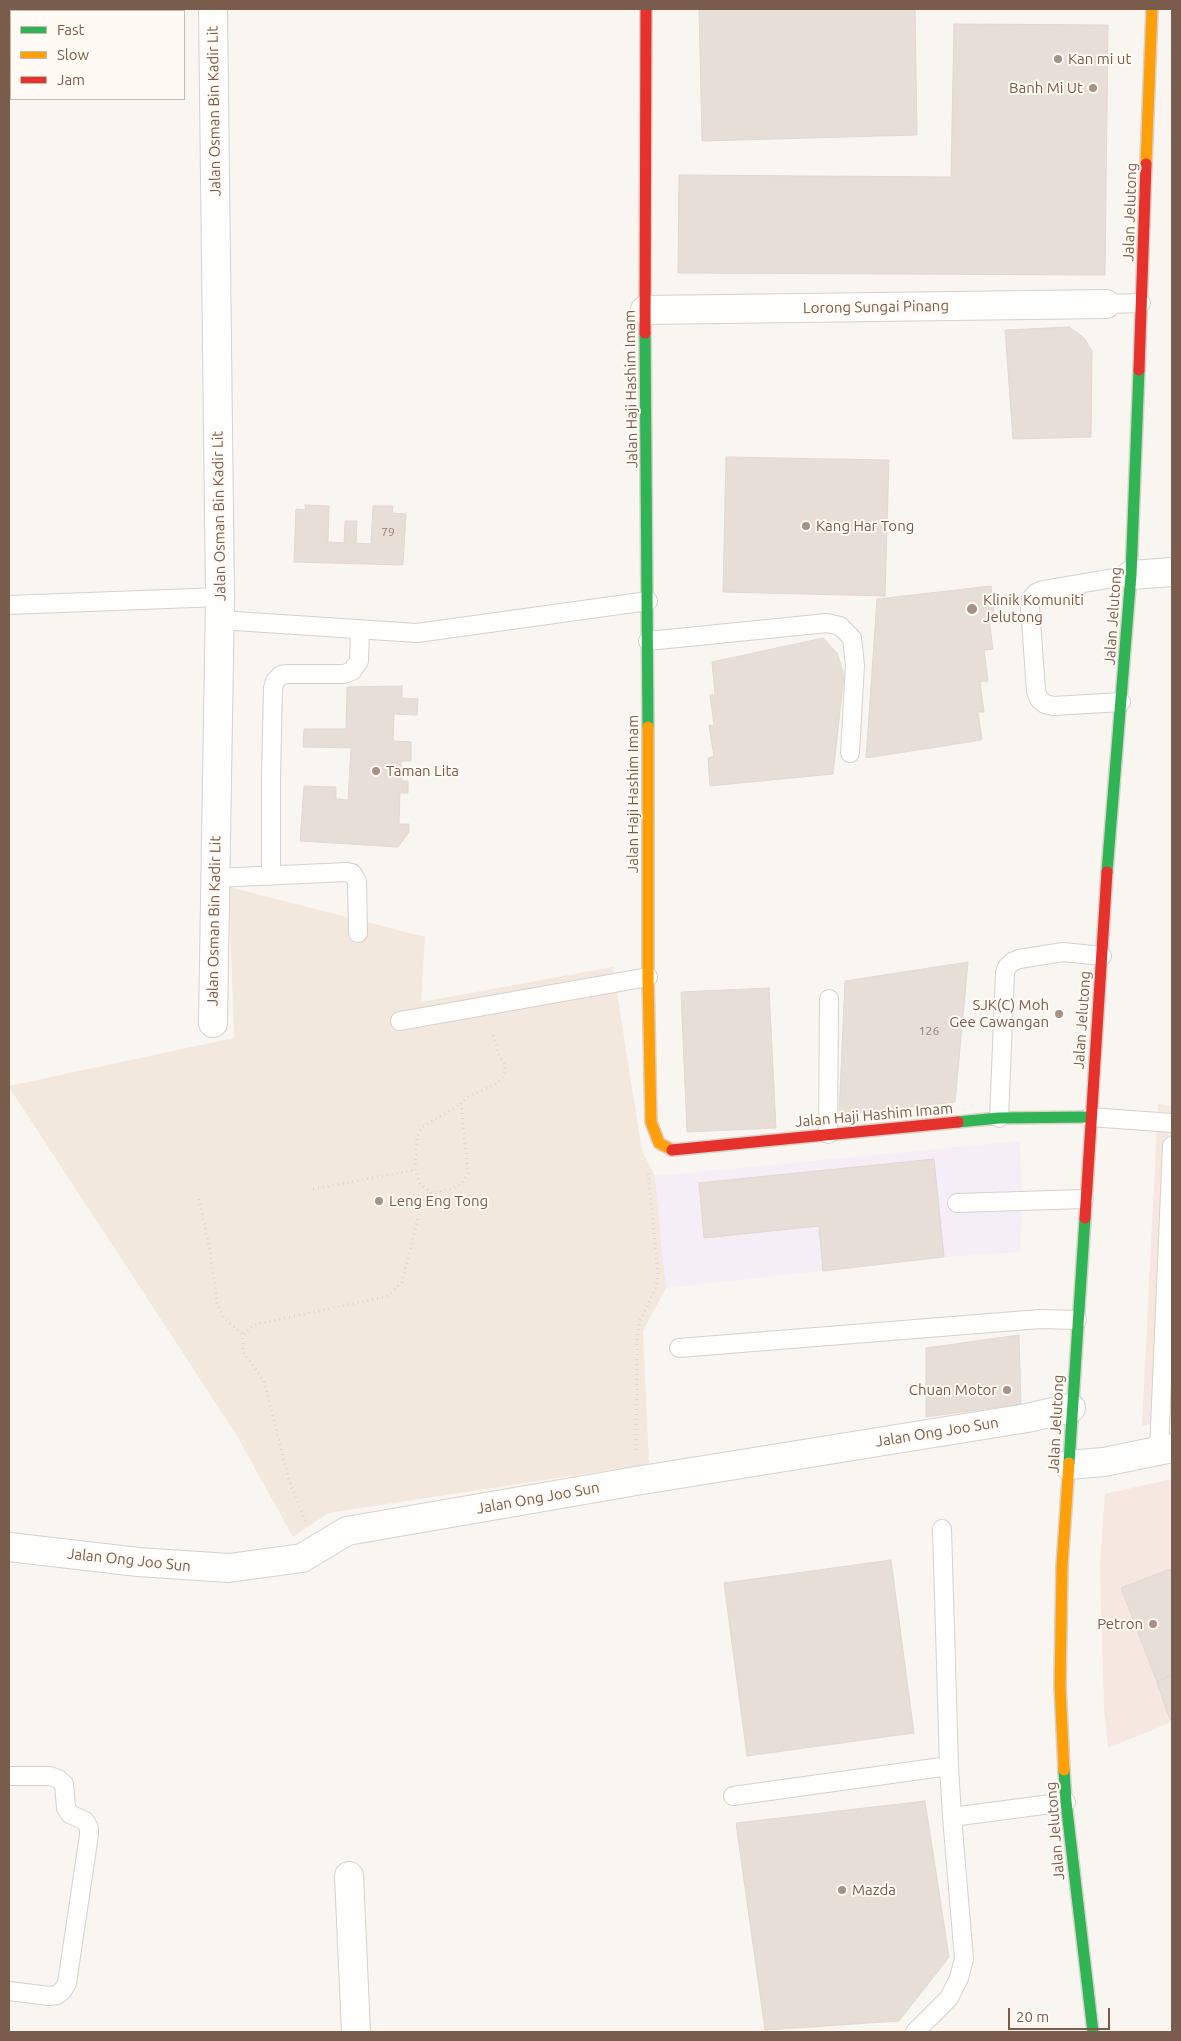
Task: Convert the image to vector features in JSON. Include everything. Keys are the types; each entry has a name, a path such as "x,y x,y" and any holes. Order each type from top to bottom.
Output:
{"main road":[{"name":"Jalan Haji Hashim Imam","path":"646,9 645,310 648,601 648,977 651,1122 659,1143 674,1151 999,1118 1090,1117"},
{"name":"Jalan Jelutong","path":"1093,2032 1066,1802 1060,1666 1062,1566 1084,1199 1110,827 1122,702 1131,575 1150,12"}],"street":[{"name":"Jalan Osman Bin Kadir Lit","path":"212,1023 220,609 213,9"},
{"name":"Lorong Sungai Pinang","path":"645,310 1106,304"},
{"path":"1131,575 1172,572"},
{"name":"Jalan Ong Joo Sun","path":"9,1547 138,1562 228,1568 302,1558 346,1531 636,1481 1027,1418 1072,1408"},
{"path":"1068,1465 1104,1462 1166,1449"},
{"path":"349,1876 356,2032"}],"lane":[{"path":"1106,304 1141,304"},
{"path":"1122,702 1052,706 1045,704 1039,699 1036,691 1030,607 1031,599 1036,593 1043,590 1131,575"},
{"path":"9,605 220,609 360,629 417,633 648,601"},
{"path":"648,641 827,623 840,626 852,638 855,665 850,753"},
{"path":"271,876 271,777 273,688 275,681 281,676 288,674 344,674 352,670 359,661 360,629"},
{"path":"215,878 352,873 357,881 358,933"},
{"path":"999,1118 1007,967 1018,959 1063,952 1102,956"},
{"path":"400,1021 648,977"},
{"path":"828,1134 829,999"},
{"path":"1090,1117 1172,1123"},
{"path":"1166,1449 1172,1146"},
{"path":"957,1203 1084,1199"},
{"path":"679,1348 1040,1319 1077,1320"},
{"path":"915,2032 949,1998 959,1978 964,1959 949,1766 942,1529"},
{"path":"733,1796 949,1766"},
{"path":"9,1776 50,1776 58,1779 64,1784 66,1808 70,1814 85,1821 89,1835 67,1983 57,1995 49,1996 9,1991"},
{"path":"952,1817 1066,1802"}],"path":[{"path":"432,1193 420,1184 415,1170 417,1137 422,1127 461,1104 468,1097 498,1083 504,1076 505,1065 498,1053 485,1006"},
{"path":"317,1550 289,1480 264,1381 243,1352 243,1335 253,1325 388,1296 402,1282 422,1202 432,1193 454,1188 462,1184 468,1173 461,1104"},
{"path":"636,1481 637,1336 640,1321 656,1288 658,1273 647,1169 659,1143"},
{"path":"313,1189 415,1170"},
{"path":"199,1199 210,1250 217,1303 223,1317 243,1335"}],"shaded area":[{"path":"229,887 425,937 421,1002 613,967 642,1151 655,1176 666,1288 643,1331 649,1464 328,1513 293,1537 236,1434 9,1087 234,1038"},
{"path":"1158,1104 1172,1106 1172,1419 1142,1426"},
{"path":"1020,1141 1022,1202 1020,1252 944,1257 666,1288 655,1176"},
{"path":"1172,1479 1172,1722 1108,1748 1104,1709 1100,1566 1105,1494"}],"building":[{"path":"699,9 915,9 917,135 702,141"},
{"path":"954,24 1108,25 1105,275 678,273 679,175 951,177"},
{"path":"1069,327 1084,338 1092,351 1091,437 1013,439 1005,330"},
{"name":"Kang Har Tong","path":"726,457 889,460 885,596 723,592"},
{"path":"305,505 329,506 328,542 344,543 345,521 357,521 356,543 371,544 373,506 393,506 392,513 406,514 403,565 294,562 296,509 306,510"},
{"path":"991,586 994,616 989,619 993,649 984,650 988,681 980,682 984,712 978,712 982,740 866,758 877,599"},
{"path":"823,638 837,653 844,675 833,774 710,786 708,758 714,756 709,726 714,725 710,695 715,694 712,662"},
{"name":"Taman Lita","path":"402,686 402,698 418,699 417,715 394,714 393,741 411,742 411,761 401,761 402,781 408,781 408,793 400,793 399,824 409,824 409,832 398,847 300,841 304,786 336,787 336,799 348,800 351,748 303,747 304,729 346,729 347,687"},
{"path":"968,962 955,1102 839,1115 845,981"},
{"path":"769,988 776,1128 687,1132 681,992"},
{"path":"934,1159 944,1257 823,1271 819,1226 704,1238 699,1183"},
{"path":"1019,1335 1021,1404 926,1417 926,1348"},
{"path":"891,1560 914,1733 747,1756 724,1583"},
{"name":"Petron","path":"1170,1569 1172,1575 1172,1675 1157,1682 1121,1588"},
{"path":"1172,1675 1172,1719 1170,1720 1157,1682"},
{"name":"Mazda","path":"925,1801 949,1957 899,2021 765,2030 736,1823"}],"traffic: fast":[{"path":"645,333 648,727"},
{"path":"1107,872 1131,575 1139,370"},
{"path":"958,1122 999,1118 1090,1117"},
{"path":"1069,1463 1085,1218"},
{"path":"1064,1770 1066,1802 1093,2032"}],"traffic: slow":[{"path":"1146,164 1152,9"},
{"path":"648,727 648,977 651,1122 659,1143 672,1150"},
{"path":"1064,1770 1060,1686 1062,1566 1069,1463"}],"traffic: jam":[{"path":"645,333 646,9"},
{"path":"1139,370 1146,164"},
{"path":"1085,1218 1107,872"},
{"path":"672,1150 958,1122"}],"place":[{"name":"Kan mi ut","path":"1058,59"},
{"name":"Banh Mi Ut","path":"1093,88"},
{"name":"Kang Har Tong","path":"806,526"},
{"name":"Klinik Komuniti Jelutong","path":"972,609"},
{"name":"Taman Lita","path":"376,771"},
{"name":"SJK(C) Moh Gee Cawangan","path":"1059,1014"},
{"name":"Leng Eng Tong","path":"379,1201"},
{"name":"Chuan Motor","path":"1007,1390"},
{"name":"Petron","path":"1153,1624"},
{"name":"Mazda","path":"842,1890"}]}
